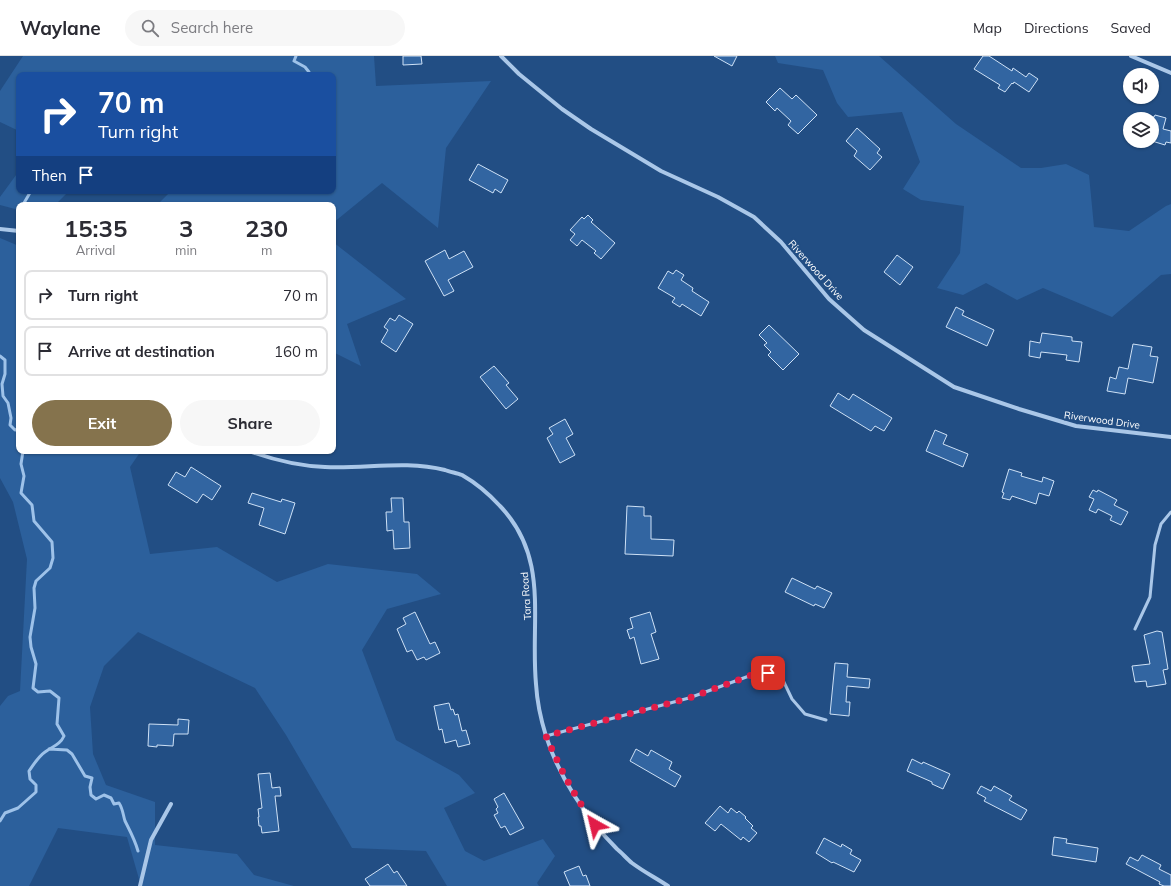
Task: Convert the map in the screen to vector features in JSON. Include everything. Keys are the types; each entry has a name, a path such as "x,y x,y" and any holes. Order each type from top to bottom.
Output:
{"street":[{"name":"Riverwood Drive","path":"501,56 519,74 562,109 591,129 662,171 718,197 754,218 781,242 829,299 864,330 954,387 1018,410 1076,426 1171,437"},
{"path":"1132,56 1171,73"},
{"path":"0,229 16,231"},
{"name":"Tara Road","path":"258,454 269,458 298,464 326,467 400,464 429,466 460,474 488,493 508,513 529,554 535,592 536,684 546,736 561,770 580,804 603,835 631,863 668,886"},
{"path":"140,886 151,840 171,804"}],"lane":[{"path":"1135,629 1150,597 1155,545 1160,524 1171,512"},
{"path":"546,736 689,698 760,672 781,676 792,699 805,714 826,720"}],"shaded area":[{"path":"23,56 374,56 376,86 491,81 446,148 438,228 382,183 336,221 336,202 160,202 168,194 336,194 336,72 16,72 16,130 0,122 0,91"},
{"path":"775,56 879,56 956,124 1021,168 1041,168 1066,164 1089,175 1094,227 1129,231 1171,204 1171,274 1161,275 1112,317 1043,288 1017,300 986,283 963,295 937,288 960,253 964,206 921,200 903,189 920,162 902,112 848,117 837,103 823,70 778,63"},
{"path":"16,175 16,194 66,194 58,202 16,202 16,209 0,205 0,197"},
{"path":"0,238 16,245 16,454 139,454 130,467 150,554 217,547 277,582 328,564 417,574 441,594 387,609 362,650 396,740 459,775 475,793 444,808 465,851 484,861 543,839 555,856 537,883 539,886 447,886 426,851 352,848 286,735 255,688 138,632 104,666 90,707 93,754 106,785 155,802 155,845 237,854 254,875 294,886 141,886 127,837 58,828 29,886 0,886 0,706 8,696 20,691 27,559 13,502 0,478"},
{"path":"336,244 406,299 347,324 361,366 336,354"}],"building":[{"path":"403,56 421,56 422,64 403,65"},
{"path":"714,56 737,56 732,66"},
{"path":"983,56 989,56 1012,71 1013,68 1026,77 1029,73 1038,79 1029,92 1014,82 1005,92 998,88 1000,85 974,69"},
{"path":"780,88 792,99 796,95 817,115 798,134 788,125 791,121 777,108 775,111 766,102"},
{"path":"1159,116 1166,118 1163,129 1171,131 1171,143 1166,142 1165,145 1159,143"},
{"path":"857,128 880,149 877,153 882,157 870,170 854,156 857,151 846,141"},
{"path":"478,164 508,180 501,193 495,189 493,193 469,180"},
{"path":"588,215 593,220 591,222 615,243 601,259 594,253 596,251 582,240 577,246 570,240 575,234 570,230 582,217 584,219"},
{"path":"445,250 449,259 464,251 473,267 448,280 454,291 444,296 425,261"},
{"path":"897,255 913,267 900,285 884,272"},
{"path":"676,270 684,275 681,280 693,288 692,291 709,302 701,316 682,304 680,307 672,302 675,298 658,288 668,271 673,274"},
{"path":"956,307 964,311 962,315 994,330 987,346 946,327"},
{"path":"399,315 413,324 396,352 381,342 388,330 384,327 390,318 395,321"},
{"path":"769,325 799,354 783,370 768,355 771,352 764,345 767,343 759,335"},
{"path":"1042,333 1072,337 1072,341 1082,342 1079,362 1066,360 1067,355 1041,352 1040,358 1029,356 1030,341 1040,343"},
{"path":"1133,344 1152,347 1150,356 1158,357 1153,383 1128,378 1125,394 1107,391 1110,377 1116,379 1119,367 1128,369"},
{"path":"494,366 509,383 506,385 518,399 506,409 480,377"},
{"path":"838,393 849,400 853,394 892,418 884,431 875,426 871,431 830,406"},
{"path":"565,419 573,434 566,438 575,455 560,463 547,438 553,434 549,428"},
{"path":"935,430 947,435 943,444 968,454 963,467 926,451"},
{"path":"191,467 221,486 212,500 203,494 197,503 168,485 176,472 185,477"},
{"path":"1009,469 1022,473 1021,476 1042,482 1043,477 1054,481 1049,496 1039,493 1036,504 1012,496 1010,500 1002,498 1004,493 1002,492"},
{"path":"1093,490 1097,492 1098,490 1117,500 1114,505 1128,512 1121,525 1110,520 1112,516 1098,509 1096,513 1089,510 1094,499 1089,497"},
{"path":"252,493 281,502 282,499 295,503 285,534 259,525 264,508 248,503"},
{"path":"391,498 403,498 404,522 409,522 410,548 394,549 393,530 387,531 386,512 392,512"},
{"path":"627,506 644,507 644,516 651,516 651,539 674,540 673,556 625,554"},
{"path":"792,578 815,589 817,586 832,593 824,608 815,604 814,606 785,592"},
{"path":"415,612 430,644 435,642 440,653 426,660 424,657 417,660 412,650 407,652 397,629 406,624 403,618"},
{"path":"650,612 656,632 651,634 659,659 641,664 634,637 630,639 627,630 633,628 630,618"},
{"path":"1157,631 1162,632 1168,669 1163,670 1166,684 1147,687 1146,681 1135,682 1132,666 1150,664 1144,635"},
{"path":"835,663 848,664 847,677 870,679 869,688 847,686 846,702 850,702 849,716 830,714"},
{"path":"449,703 451,710 453,709 455,715 458,714 462,731 466,730 470,744 458,747 456,740 445,743 442,729 439,730 434,706"},
{"path":"178,719 189,720 188,734 174,734 173,746 148,746 149,724 178,725"},
{"path":"636,749 648,756 651,750 672,762 669,769 681,776 675,787 630,761"},
{"path":"912,759 922,764 923,762 950,774 943,789 932,784 932,782 907,771"},
{"path":"270,773 272,788 280,787 281,796 275,796 279,831 262,833 261,826 259,826 258,817 258,809 262,808 258,774"},
{"path":"981,786 991,791 994,786 1012,796 1009,800 1027,810 1021,820 984,801 986,798 977,793"},
{"path":"504,793 524,828 510,835 505,826 501,828 494,815 498,813 496,809 498,807 494,799"},
{"path":"720,806 728,813 731,808 737,813 739,811 746,817 745,818 753,826 751,828 757,833 749,842 743,837 741,840 721,824 715,831 705,823"},
{"path":"1054,837 1067,839 1066,843 1098,848 1096,862 1052,855"},
{"path":"824,838 841,847 842,844 852,850 850,854 861,860 854,872 833,862 832,863 816,853"},
{"path":"1142,855 1161,865 1159,869 1171,875 1171,886 1159,884 1160,882 1126,864 1130,857 1138,861"},
{"path":"388,864 394,873 397,871 407,886 370,886 365,879"},
{"path":"579,866 583,876 586,875 590,886 570,886 564,872"}],"waterway":[{"path":"296,56 294,61 305,67 309,72"},
{"path":"25,202 29,194"},
{"path":"0,356 5,360 5,374 2,384 3,396 8,403 11,418 10,425 16,430"},
{"path":"0,821 5,813 18,808 36,792 36,785 30,779 29,771 40,756 58,743 64,736 57,724 59,698 50,691 38,692 33,688 36,664 30,637 35,608 34,588 36,581 50,568 53,558 52,542 34,521 32,505 21,493 24,476 21,464 23,454"},
{"path":"49,749 67,750 72,754 85,776 92,778 90,787 91,795 96,799 104,795 111,798 114,804 119,803 138,851"}],"route":[{"path":"595,825 580,804 561,770 546,736 689,698 760,672 768,673"}]}
